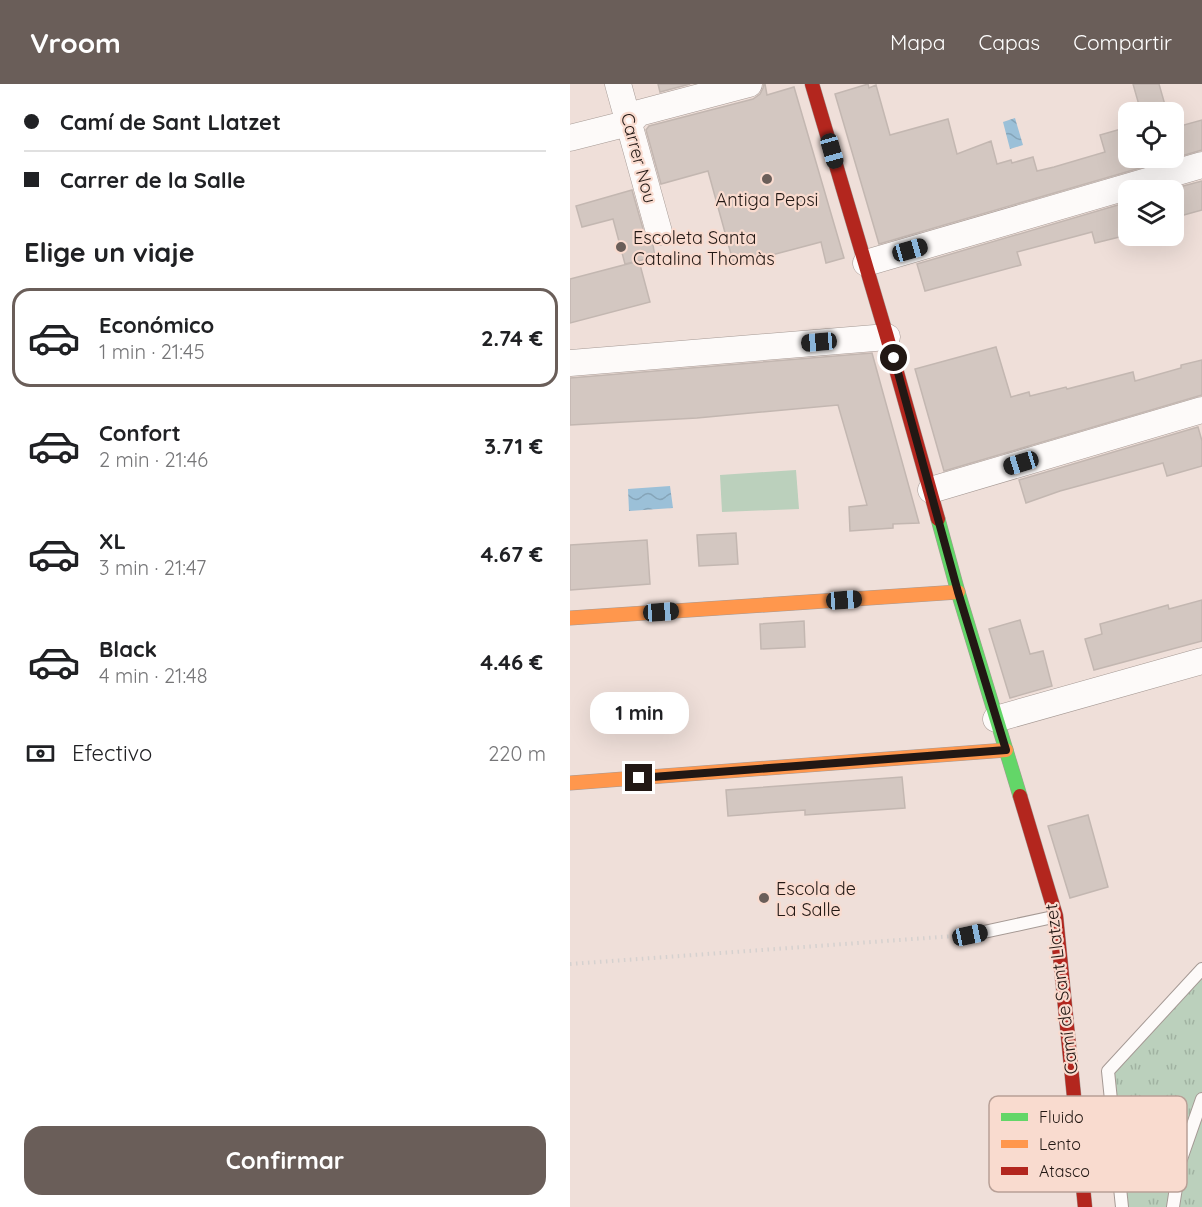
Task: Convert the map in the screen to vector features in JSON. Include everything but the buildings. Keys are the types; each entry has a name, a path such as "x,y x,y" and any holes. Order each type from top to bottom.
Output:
{"street":[{"name":"Carrer Nou","path":"618,84 659,232"},
{"path":"570,138 629,123 639,112 749,84"},
{"name":"Camí de Sant Llatzet","path":"812,84 866,263 958,592 1056,916 1073,1096"},
{"path":"866,263 1202,165"},
{"path":"570,363 887,337"},
{"path":"931,490 1202,410"},
{"path":"570,618 958,592"},
{"path":"996,718 1202,661"},
{"path":"570,783 1006,750"},
{"name":"Camí de Sant Llatzet","path":"1083,1192 1084,1207"}],"lane":[{"path":"970,935 1056,916"},
{"path":"1111,1096 1108,1071 1202,969"},
{"path":"1187,1142 1202,1100"},
{"path":"1120,1192 1122,1207"},
{"path":"1173,1207 1175,1192"}],"path":[{"path":"570,964 970,935"}],"green space":[{"path":"796,470 799,509 722,512 720,475"},
{"path":"1202,968 1202,1207 1122,1207 1120,1192 1187,1192 1187,1096 1111,1096 1108,1071"}],"water":[{"path":"1015,118 1023,145 1010,149 1003,122"},
{"path":"670,486 673,508 629,511 628,489"}],"traffic: fast":[{"path":"938,519 1020,796"}],"traffic: slow":[{"path":"570,618 958,592"},
{"path":"570,783 1006,750"}],"traffic: jam":[{"path":"812,84 938,519"},
{"path":"1020,796 1056,916 1074,1096"},
{"path":"1084,1192 1085,1207"}],"place":[{"name":"Antiga Pepsi","path":"767,179"},
{"name":"Escoleta Santa Catalina Thomàs","path":"621,247"},
{"name":"Escola de La Salle","path":"764,898"}],"route":[{"path":"639,778 1006,750 958,592 894,358"}]}
